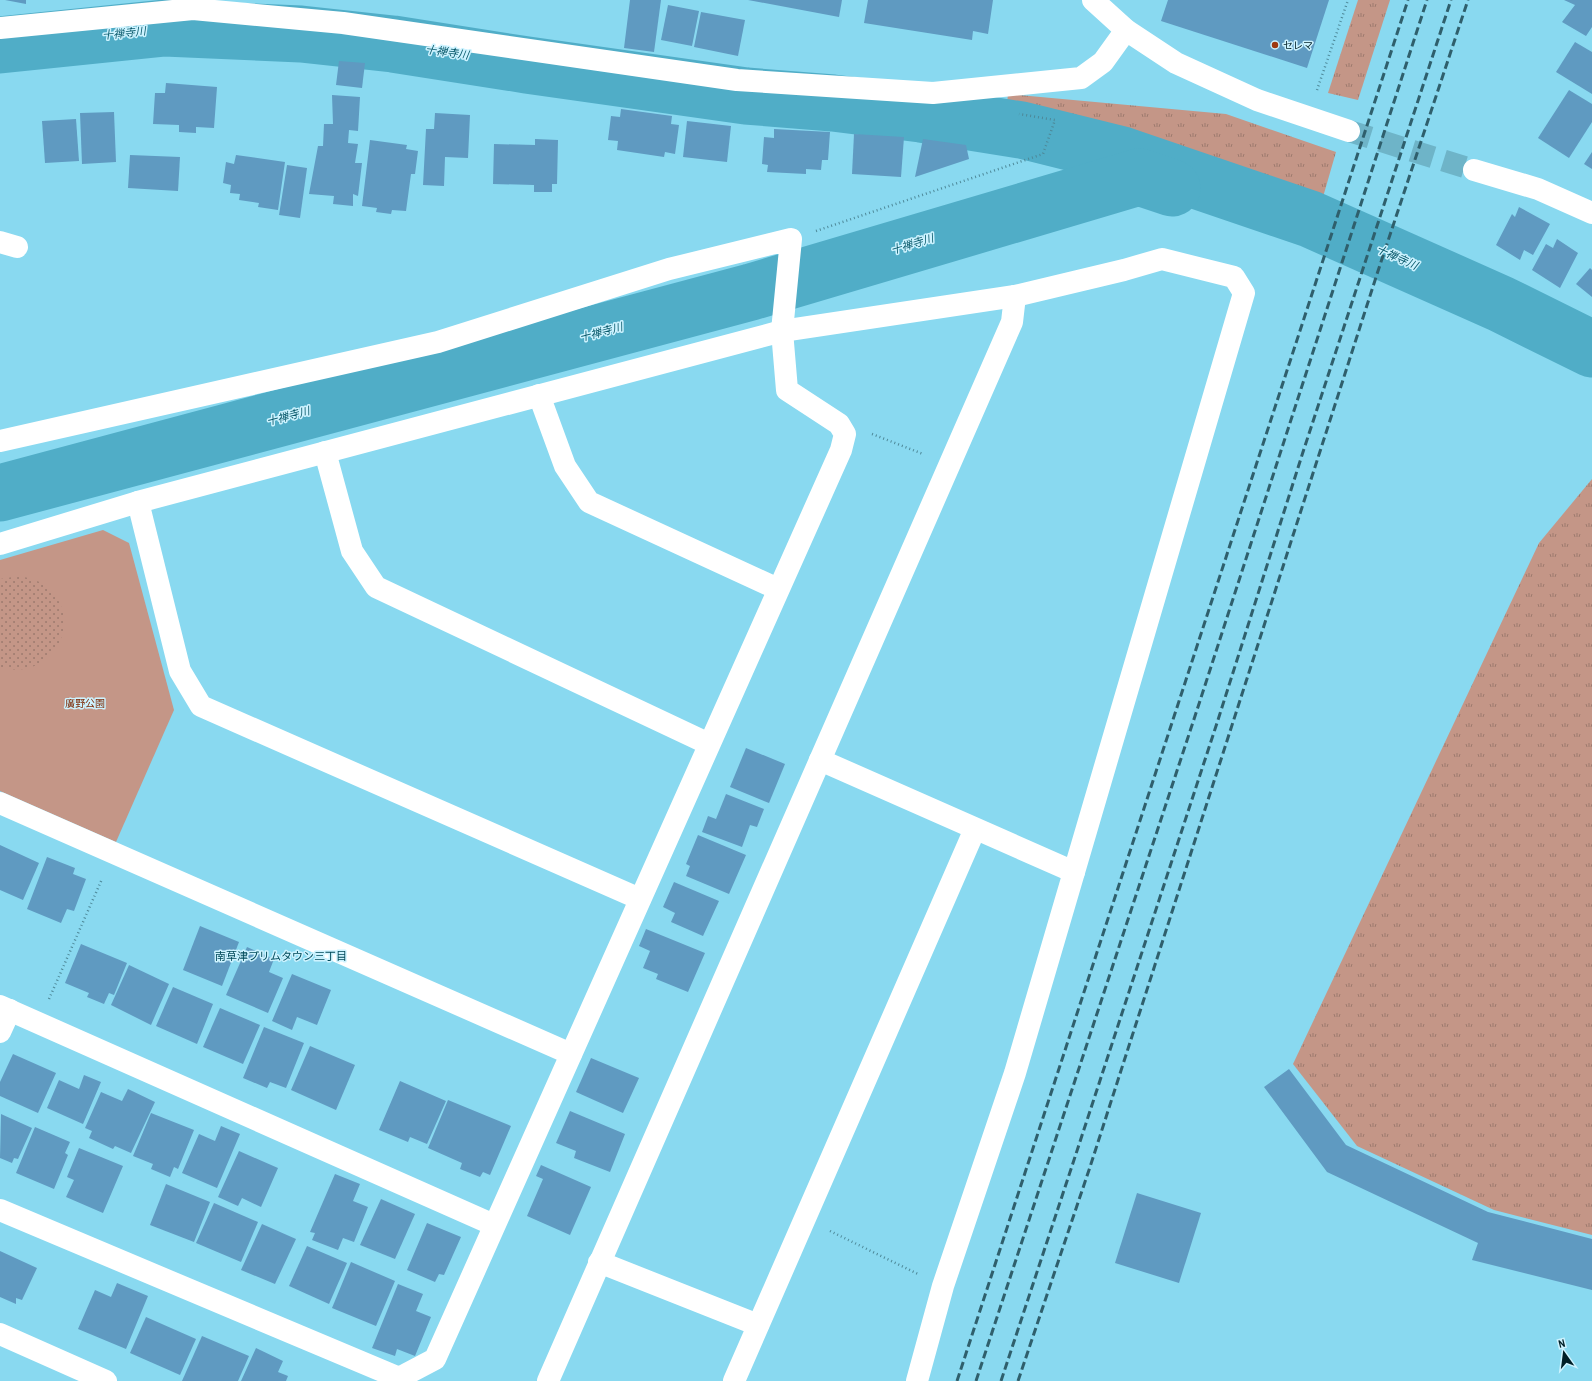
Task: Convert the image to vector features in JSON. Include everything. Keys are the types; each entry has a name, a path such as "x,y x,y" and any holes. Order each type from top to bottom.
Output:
{"street":[{"path":"1093,0 1126,30 1176,63 1257,100 1349,130"},
{"path":"0,28 194,9 343,23 737,80 933,93 1081,78 1103,62 1126,30"},
{"path":"1474,170 1538,189 1592,213"},
{"path":"0,441 438,342 669,269 791,239 782,331 787,390 839,424 844,434 841,450 435,1359 399,1378 0,1210"},
{"path":"0,544 138,502 782,331 1015,296 1124,270 1162,259 1234,277 1244,293 1015,1073 943,1286 917,1381"},
{"path":"548,1381 1012,322 1015,296"},
{"path":"539,395 565,466 589,502 778,589"},
{"path":"325,452 352,551 376,587 710,744"},
{"path":"138,502 180,671 201,706 640,898"},
{"path":"820,760 1074,872"},
{"path":"0,803 571,1054"},
{"path":"734,1381 975,829"},
{"path":"0,1032 5,1008 494,1225"},
{"path":"599,1262 758,1326"},
{"path":"0,1334 106,1381"}],"path":[{"path":"1316,94 1348,0"},
{"path":"791,239 1043,154 1055,120 1016,114"},
{"path":"844,434 861,430 950,464"},
{"path":"38,1023 114,853"},
{"path":"805,1219 943,1286"}],"green space":[{"path":"1358,0 1390,0 1358,100 1328,93"},
{"path":"1008,94 1226,114 1336,152 1323,197 1072,116 1007,103"},
{"path":"1592,479 1592,1235 1494,1210 1357,1146 1293,1064 1539,543"},
{"name":"廣野公園","path":"103,530 129,543 174,710 116,842 0,791 0,560"},
{"path":"19,576 37,581 47,587 59,601 64,616 63,631 58,646 48,658 34,666 18,670 0,667 0,579"}],"building":[{"path":"5,0 26,0 26,4"},
{"path":"630,0 661,0 654,52 624,48"},
{"path":"748,0 842,0 839,17"},
{"path":"868,0 993,0 988,34 973,31 972,40 864,23"},
{"name":"セレマ","path":"1168,0 1329,0 1307,68 1161,21"},
{"path":"1564,0 1592,0 1592,27 1586,36 1562,22 1575,5"},
{"path":"668,5 699,11 692,46 661,40"},
{"path":"701,12 745,20 738,56 694,47"},
{"path":"1575,42 1592,52 1592,94 1556,72"},
{"path":"339,61 365,63 362,88 336,85"},
{"path":"166,83 217,87 214,128 196,127 196,133 179,132 179,125 153,124 155,93 165,93"},
{"path":"1569,90 1592,104 1592,122 1569,158 1538,138"},
{"path":"332,95 360,97 358,131 349,130 348,143 358,144 355,163 362,163 358,196 353,194 353,206 333,204 334,196 309,194 318,146 323,146 324,124 333,124"},
{"path":"621,109 672,116 671,124 679,125 675,154 665,152 664,157 617,150 618,141 608,140 611,116 620,117"},
{"path":"114,112 116,162 82,164 80,113"},
{"path":"435,113 470,115 468,158 445,157 444,186 423,185 426,129 434,129"},
{"path":"76,119 79,161 45,163 42,121"},
{"path":"687,121 731,126 727,162 683,157"},
{"path":"774,129 830,132 828,160 822,160 821,170 806,169 806,174 767,172 768,165 762,164 764,137 774,138"},
{"path":"854,134 904,137 901,177 852,174"},
{"path":"535,139 558,140 557,184 552,184 552,192 534,192 534,185 493,184 494,144 535,145"},
{"path":"923,139 966,145 969,159 915,177"},
{"path":"370,140 407,145 406,149 418,151 415,174 411,174 406,211 392,210 391,214 376,212 377,208 362,206"},
{"path":"1592,152 1592,169 1584,164"},
{"path":"130,155 180,157 178,191 128,188"},
{"path":"236,155 285,162 278,210 258,207 259,203 239,200 240,194 230,193 231,185 223,183 226,162 234,164"},
{"path":"287,165 307,168 300,218 279,215"},
{"path":"1519,207 1550,224 1533,255 1524,250 1520,260 1496,245 1512,214 1515,217"},
{"path":"1557,239 1578,253 1560,288 1532,270 1546,244 1553,248"},
{"path":"1590,268 1592,270 1592,297 1576,284"},
{"path":"746,748 785,764 769,803 730,787"},
{"path":"726,794 764,809 757,827 750,825 742,847 702,832 708,816 716,819"},
{"path":"698,835 746,855 729,894 686,876 690,866 686,864"},
{"path":"0,845 39,863 23,900 0,890"},
{"path":"47,857 75,868 73,874 86,879 74,911 67,909 61,923 27,909"},
{"path":"674,882 719,901 703,936 671,922 675,913 663,907"},
{"path":"200,926 239,942 222,986 183,970"},
{"path":"646,929 705,953 688,992 656,979 658,974 643,968 650,951 639,946"},
{"path":"81,944 127,963 114,995 109,993 104,1004 87,997 89,993 65,983"},
{"path":"247,947 274,959 269,972 283,978 268,1013 226,995"},
{"path":"129,965 169,984 151,1025 111,1005"},
{"path":"292,974 331,990 317,1025 297,1017 292,1030 272,1021"},
{"path":"173,987 213,1004 197,1044 156,1026"},
{"path":"220,1008 260,1025 243,1064 203,1047"},
{"path":"264,1027 304,1043 286,1088 270,1082 267,1088 243,1078"},
{"path":"310,1046 355,1065 336,1110 291,1090"},
{"path":"13,1054 56,1073 38,1113 0,1096 0,1082"},
{"path":"591,1058 639,1078 623,1113 576,1092"},
{"path":"1289,1069 1346,1145 1488,1212 1592,1239 1592,1290 1472,1260 1478,1243 1327,1172 1264,1087"},
{"path":"84,1075 101,1082 83,1124 47,1108 59,1080 79,1089"},
{"path":"400,1081 446,1101 427,1144 410,1137 408,1142 379,1130"},
{"path":"128,1089 155,1102 131,1153 115,1146 113,1149 89,1138 92,1131 85,1128 101,1092 122,1101"},
{"path":"448,1100 511,1126 490,1175 483,1172 480,1177 460,1169 462,1163 428,1148"},
{"path":"570,1111 625,1134 610,1172 574,1158 576,1151 556,1143"},
{"path":"151,1113 194,1130 178,1169 174,1167 170,1177 151,1169 153,1164 133,1156"},
{"path":"1,1114 32,1128 18,1159 14,1158 12,1163 0,1158"},
{"path":"221,1126 240,1134 217,1188 182,1173 199,1134 215,1141"},
{"path":"35,1127 70,1142 65,1153 68,1155 54,1189 16,1173"},
{"path":"79,1148 123,1166 103,1213 66,1197 74,1180 67,1177"},
{"path":"239,1151 278,1168 261,1207 242,1198 238,1206 218,1197"},
{"path":"541,1165 591,1187 570,1235 527,1216 543,1179 536,1176"},
{"path":"335,1174 360,1184 353,1201 368,1207 354,1242 343,1238 338,1250 312,1240 315,1233 310,1232"},
{"path":"166,1184 210,1202 194,1242 150,1225"},
{"path":"1137,1193 1201,1213 1179,1283 1115,1263"},
{"path":"381,1199 415,1214 395,1259 360,1245"},
{"path":"214,1203 258,1222 241,1262 196,1243"},
{"path":"427,1223 461,1237 444,1275 439,1274 435,1282 407,1270"},
{"path":"262,1224 296,1239 275,1284 241,1270"},
{"path":"307,1246 347,1263 329,1304 289,1286"},
{"path":"0,1251 37,1268 22,1300 16,1298 16,1304 0,1297"},
{"path":"351,1262 395,1281 376,1326 332,1308"},
{"path":"117,1283 148,1296 126,1349 78,1329 95,1290 111,1297"},
{"path":"398,1284 423,1294 416,1311 431,1317 415,1356 397,1349 395,1356 372,1348"},
{"path":"146,1317 196,1339 180,1375 130,1353"},
{"path":"202,1336 249,1356 238,1381 182,1381"},
{"path":"256,1348 283,1361 278,1372 288,1376 286,1381 241,1381"}],"waterway":[{"name":"十禅寺川","path":"0,45 165,28 301,34 393,44 527,65 746,96 833,103 921,114 1021,130 1122,155 1310,219 1501,304 1592,349"},
{"name":"十禅寺川","path":"0,493 751,292 1139,177 1172,188"}],"tunnel":[{"path":"1349,131 1474,170"}],"railway":[{"path":"957,1381 1408,0"},
{"path":"976,1381 1197,710 1427,0"},
{"path":"1001,1381 1217,723 1303,452 1451,0"},
{"path":"1018,1381 1090,1167 1378,271 1468,0"}],"place":[{"name":"セレマ","path":"1275,45"}],"district":[{"name":"南草津プリムタウン三丁目","path":"281,956"}]}
